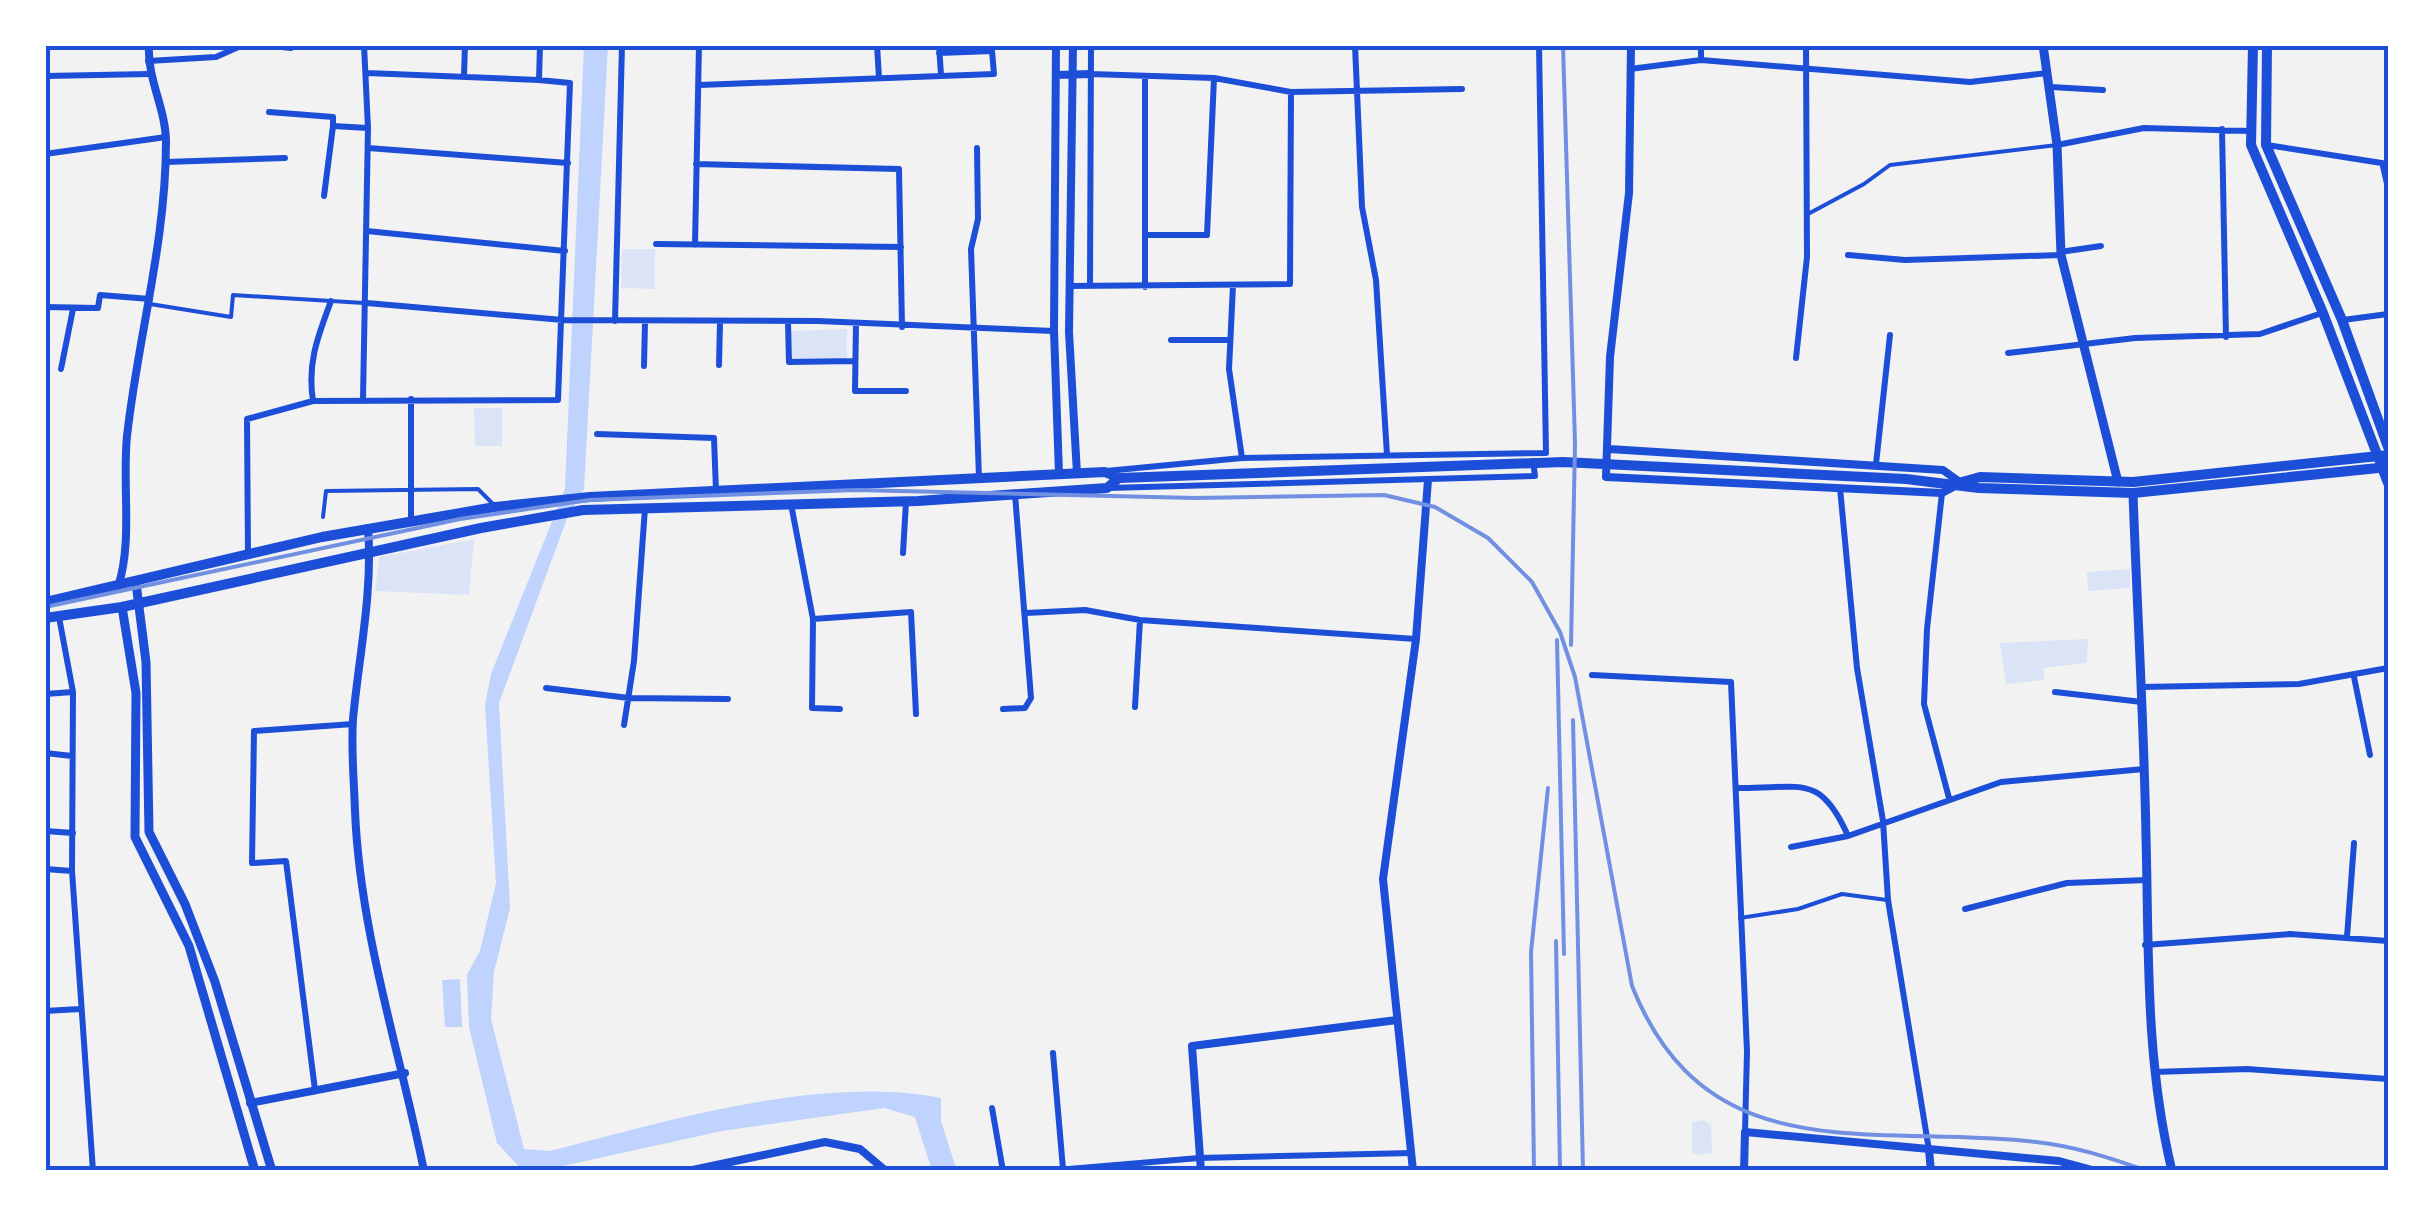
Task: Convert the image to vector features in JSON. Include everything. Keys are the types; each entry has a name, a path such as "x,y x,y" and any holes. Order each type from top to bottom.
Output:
{"main road":[{"path":"2043,45 2057,145 2060,253 2118,482"},
{"path":"2253,45 2250,145 2323,313 2388,483"},
{"path":"2267,45 2266,145 2342,320 2388,447"},
{"path":"45,602 368,528 590,496 1105,472 1118,478 1564,462 1961,483 1979,488 2133,493 2383,462"},
{"path":"1961,483 1980,477 2118,482 2383,462"},
{"path":"1056,490 1077,474"},
{"path":"45,618 122,607 584,510 912,501 1107,488 1118,478"},
{"path":"912,501 915,480"},
{"path":"2133,493 2152,1072 2172,1171"},
{"path":"136,582 146,662 149,832 185,904 209,966 272,1171"},
{"path":"118,587 136,693 135,837 189,946 255,1171"},
{"path":"234,1107 250,1102"}],"street":[{"path":"118,587 126,564 126,445 151,302 165,162 166,137 150,74 149,45"},
{"path":"148,61 216,57 243,45"},
{"path":"263,45 292,48"},
{"path":"364,45 368,128 364,400"},
{"path":"464,75 465,45"},
{"path":"539,80 540,45"},
{"path":"616,321 622,45"},
{"path":"694,245 699,45"},
{"path":"877,45 879,78"},
{"path":"1056,45 1054,331 1059,474"},
{"path":"1072,45 1069,332 1077,474"},
{"path":"1090,286 1091,45"},
{"path":"1355,45 1362,207 1376,280 1386,455"},
{"path":"1105,472 1242,458 1546,452 1539,45"},
{"path":"1609,449 1943,470 1961,483 1942,493 1606,477 1610,357 1629,193 1630,45"},
{"path":"1700,60 1701,45"},
{"path":"1796,358 1806,215 1806,45"},
{"path":"700,85 994,74 992,51 939,49 941,75"},
{"path":"1630,69 1700,60 1970,82 2049,73"},
{"path":"45,76 150,74"},
{"path":"248,557 247,419 313,401 558,400 570,83 464,75 367,74"},
{"path":"1056,75 1214,78 1290,92 1462,89"},
{"path":"1144,76 1145,287"},
{"path":"1144,235 1207,236 1214,78"},
{"path":"2051,86 2104,90"},
{"path":"1054,285 1290,284 1290,92"},
{"path":"269,112 333,117 324,196"},
{"path":"332,126 368,128"},
{"path":"2057,145 2144,128 2250,130"},
{"path":"2222,130 2226,336"},
{"path":"45,154 166,137"},
{"path":"2266,145 2386,165 2388,188"},
{"path":"368,148 568,163"},
{"path":"977,148 973,325 979,478"},
{"path":"165,162 285,158"},
{"path":"696,164 899,169 902,327"},
{"path":"367,231 565,250"},
{"path":"656,244 901,247"},
{"path":"1848,254 1906,260 2060,253 2102,246"},
{"path":"1234,285 1229,370 1242,458"},
{"path":"45,307 98,308 100,294 151,302"},
{"path":"313,401 308,372 312,350 332,301"},
{"path":"367,303 563,320 973,325 1069,332"},
{"path":"61,370 73,309"},
{"path":"2008,352 2081,342 2260,334 2323,313"},
{"path":"2342,320 2388,314"},
{"path":"644,366 645,322"},
{"path":"788,322 789,362 855,361"},
{"path":"719,365 720,323"},
{"path":"856,323 856,391 906,391"},
{"path":"1876,464 1890,336"},
{"path":"1171,340 1230,340"},
{"path":"411,399 411,520"},
{"path":"597,434 714,438 716,492"},
{"path":"1107,488 1535,476 1532,453"},
{"path":"1413,1171 1384,879 1416,639 1428,480"},
{"path":"1840,487 1857,668 1883,821 1888,900 1932,1171"},
{"path":"1003,709 1025,708 1031,698 1015,493"},
{"path":"1942,493 1924,704 1949,798"},
{"path":"904,552 912,501"},
{"path":"791,504 813,619 812,708 840,709"},
{"path":"624,724 646,507"},
{"path":"368,528 370,553 353,724 362,882 376,970 405,1073 424,1171"},
{"path":"126,564 136,582"},
{"path":"1026,613 1086,610 1140,620 1416,639"},
{"path":"813,619 911,612 916,714"},
{"path":"60,617 73,692 72,871 94,1171"},
{"path":"1135,707 1140,620"},
{"path":"2140,687 2213,689 2354,677 2388,668"},
{"path":"1592,675 1731,682 1747,1051 1744,1171"},
{"path":"2354,677 2370,755"},
{"path":"546,688 629,698 728,699"},
{"path":"45,694 73,692"},
{"path":"2055,692 2142,702"},
{"path":"315,1090 286,861 252,863 254,731 353,724"},
{"path":"45,753 72,756"},
{"path":"1791,847 1848,836 2001,782 2144,768"},
{"path":"1738,788 1816,789 1833,802 1848,836"},
{"path":"45,831 73,833"},
{"path":"2346,936 2354,843"},
{"path":"45,869 72,871"},
{"path":"1966,908 2067,883 2147,880"},
{"path":"2145,945 2290,934 2388,941"},
{"path":"45,1011 80,1009"},
{"path":"1201,1171 1192,1046 1396,1020"},
{"path":"1053,1053 1063,1170"},
{"path":"2152,1072 2247,1069 2388,1079"},
{"path":"250,1102 405,1073"},
{"path":"992,1108 1002,1171"},
{"path":"1745,1132 2059,1160 2096,1171"},
{"path":"688,1171 825,1142 860,1149 886,1171"},
{"path":"1046,1171 1200,1158 1412,1153"}],"lane":[{"path":"1806,215 1864,184 1890,164 2057,145"},
{"path":"151,302 231,317 232,295 367,303"},
{"path":"322,517 326,491 481,490 495,507"},
{"path":"1740,918 1798,909 1842,894 1888,900"}],"shaded area":[{"path":"622,249 655,249 655,289 621,288"},
{"path":"847,329 847,358 792,360 791,331"},
{"path":"474,408 502,408 502,446 475,446"},
{"path":"474,539 469,595 375,591 379,557"},
{"path":"2130,569 2130,588 2088,591 2087,572"},
{"path":"2088,639 2087,663 2043,668 2045,680 2006,684 2000,643"},
{"path":"1704,1120 1711,1125 1712,1153 1697,1155 1692,1152 1692,1122"}],"water":[{"path":"584,45 608,45 584,489 568,516 499,703 510,908 494,972 491,1019 524,1149 550,1151 694,1115 796,1096 895,1092 941,1098 941,1121 957,1171 932,1171 915,1117 884,1108 722,1131 540,1171 523,1171 497,1143 469,1027 467,975 480,951 496,883 485,705 491,674 565,489"},
{"path":"460,979 462,1027 445,1027 442,980"}],"railway":[{"path":"1563,45 1575,443 1571,645"},
{"path":"45,607 460,519 589,500 856,490 1195,498 1384,495 1435,507 1488,538 1532,582 1560,632 1575,677 1632,986 1664,1046 1704,1087 1750,1113 1801,1127 1856,1134 2036,1142 2092,1153 2147,1171"},
{"path":"1557,640 1564,954"},
{"path":"1573,720 1583,1171"},
{"path":"1534,1171 1531,952 1548,788"},
{"path":"1556,941 1560,1171"}]}
